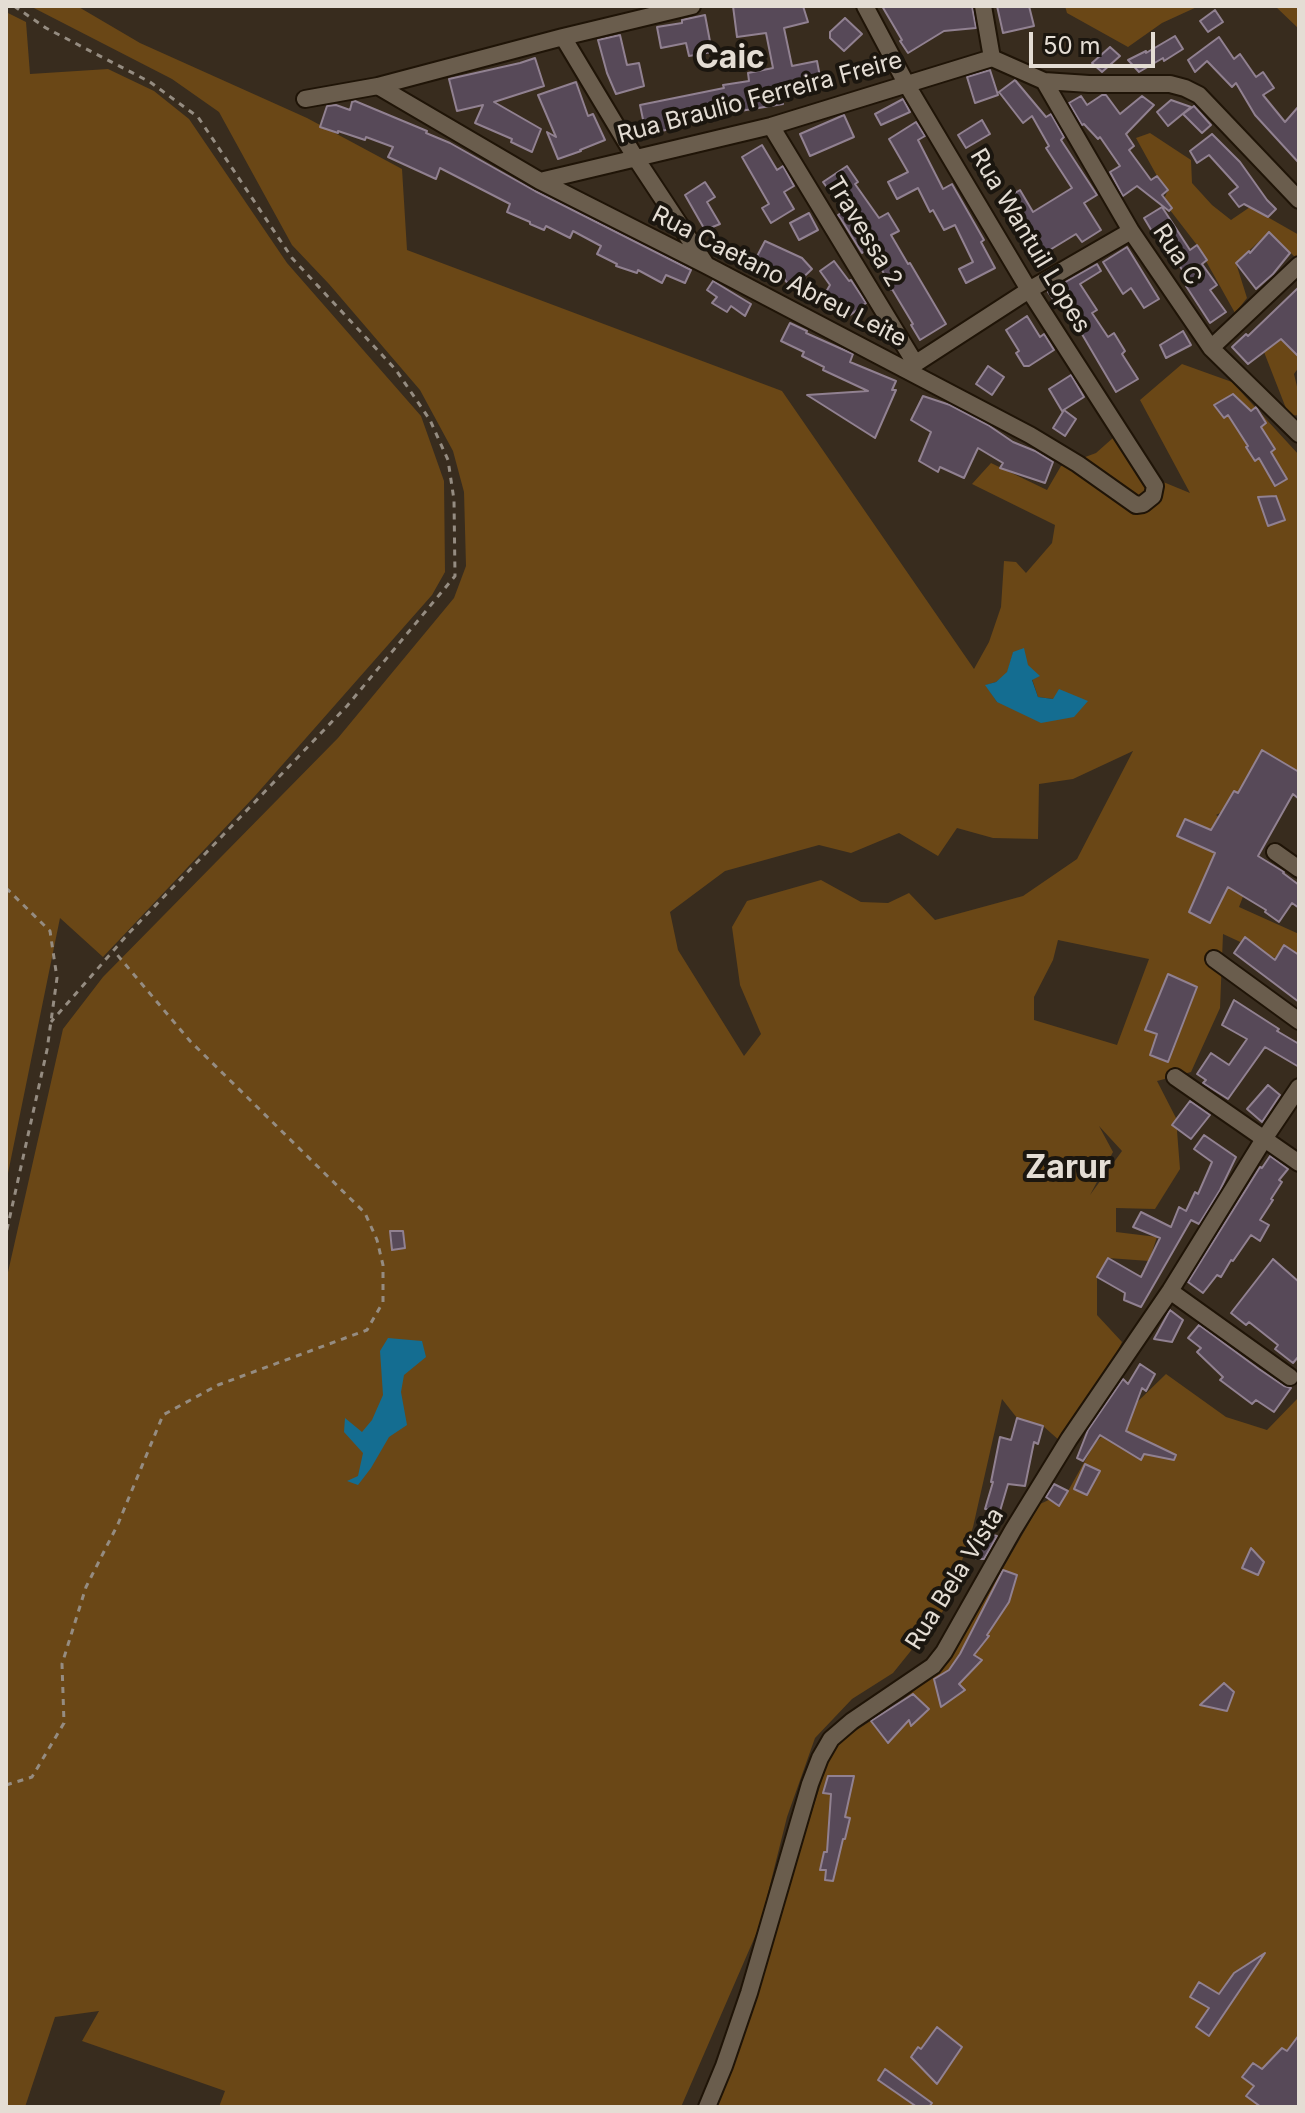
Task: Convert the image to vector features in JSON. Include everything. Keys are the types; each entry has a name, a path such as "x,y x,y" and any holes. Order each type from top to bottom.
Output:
{"street":[{"path":"305,99 378,86 692,6"},
{"name":"Rua Wantuil Lopes","path":"865,6 907,85 1029,290 1147,472 1155,486 1153,496"},
{"path":"983,6 992,58 1044,81 1170,84 1185,88 1199,95 1299,200"},
{"path":"563,37 635,157 706,265"},
{"name":"Rua Braulio Ferreira Freire","path":"540,181 771,126 992,58"},
{"name":"Rua C","path":"1044,81 1131,231 1211,348 1299,434"},
{"name":"Rua Caetano Abreu Leite","path":"378,86 540,181 910,366 1078,464 1136,505 1153,496"},
{"name":"Travessa 2","path":"771,126 910,366"},
{"path":"910,366 1029,290 1131,231"},
{"path":"1211,348 1299,265"},
{"path":"1275,852 1299,869"},
{"path":"1214,959 1299,1021"},
{"path":"1175,1077 1299,1163"},
{"name":"Rua Bela Vista","path":"707,2107 749,1993 810,1784 831,1739 852,1721 933,1666 944,1652 1061,1452 1170,1291 1299,1087"},
{"path":"1170,1291 1290,1377"}],"path":[{"path":"14,6 46,28 150,82 198,117 292,258 396,370 430,420 448,460 454,500 455,576 347,706 114,951 51,1022"},
{"path":"6,888 50,931 57,978 47,1050 6,1234"},
{"path":"6,1785 32,1777 64,1723 62,1664 86,1587 118,1524 163,1415 218,1385 367,1330 383,1302 383,1265 377,1240 365,1213 190,1041 114,951"}],"shaded area":[{"path":"30,6 77,6 140,43 307,118 402,169 407,250 782,391 974,669 989,642 1001,607 1004,561 1016,562 1026,573 1052,543 1055,525 972,484 991,463 1047,490 1061,466 1096,453 1114,437 1139,472 1190,493 1140,400 1182,364 1232,382 1299,455 1299,771 1216,815 1264,842 1239,907 1299,934 1299,969 1223,934 1220,1008 1191,1072 1157,1081 1176,1118 1180,1169 1155,1209 1116,1208 1116,1232 1157,1237 1149,1261 1108,1258 1097,1277 1097,1315 1122,1342 1113,1361 1060,1441 1043,1426 1017,1418 1002,1399 973,1527 947,1606 893,1673 852,1699 815,1738 787,1817 760,1925 681,2107 219,2107 225,2091 82,2041 99,2011 55,2017 25,2107 6,2107 6,1281 63,1029 103,977 338,738 454,598 466,566 464,492 453,451 420,390 292,245 219,112 172,79","holes":["1013,653 1039,676 1032,679 1038,697 1053,699 997,702 986,685 1007,674","1133,751 1077,859 1023,896 935,920 909,893 888,903 861,902 821,880 747,901 732,927 740,985 761,1034 744,1056 678,950 670,912 725,871 819,845 851,853 899,833 938,856 957,828 993,838 1038,839 1039,784 1073,779","1058,940 1149,959 1117,1045 1034,1020 1034,997 1053,960","1099,1126 1122,1151 1090,1195 1113,1152"]},
{"path":"1065,6 1199,6 1162,23 1128,47 1067,13"},
{"path":"1275,6 1299,6 1299,29"},
{"path":"6,12 26,22 30,74 108,69 154,91 189,119 287,263 421,416 444,481 445,572 432,595 254,797 103,957 60,918 6,1183"},
{"path":"1150,133 1191,160 1192,183 1231,220 1250,207 1299,235 1299,255 1295,257 1269,232 1236,263 1247,298 1235,313 1197,245 1163,201 1168,190 1136,138"},
{"path":"1281,339 1299,342 1299,367 1294,374 1299,395 1299,415 1289,416 1264,352"},
{"path":"1166,1374 1226,1417 1267,1430 1299,1397 1299,2050 1262,2107 714,2107 763,1967 826,1767 836,1745 903,1700 949,1662 1040,1504 1068,1491 1095,1443"}],"water":[{"path":"1024,648 1028,665 1040,676 1032,680 1038,697 1053,699 1059,689 1088,701 1074,717 1041,723 997,702 985,685 996,682 1007,672 1013,652"},
{"path":"388,1338 422,1341 426,1357 404,1375 401,1392 407,1425 389,1437 358,1485 347,1481 358,1476 363,1453 344,1432 345,1418 362,1432 372,1420 383,1395 380,1351"}],"building":[{"path":"733,6 803,6 808,22 784,28 792,66 817,61 821,82 780,90 783,104 728,111 646,134 640,105 724,88 723,85 749,81 748,73 773,68 766,33 737,37"},
{"path":"882,6 972,6 976,28 944,31 908,53"},
{"path":"997,6 1029,6 1034,26 1003,33"},
{"path":"1215,10 1223,22 1208,32 1200,21"},
{"path":"705,15 712,52 689,56 686,43 661,48 657,27"},
{"path":"845,18 862,34 844,51 830,38 830,32"},
{"path":"620,35 627,65 639,63 644,86 616,94 598,40"},
{"path":"1175,36 1183,49 1164,61 1163,58 1139,72 1128,60 1146,53"},
{"path":"1219,37 1234,59 1240,54 1256,77 1263,72 1274,88 1263,95 1285,122 1299,106 1299,163 1255,115 1236,83 1232,87 1207,61 1195,72 1188,60"},
{"path":"1110,47 1120,56 1102,72 1092,63"},
{"path":"535,58 544,86 494,102 541,129 532,152 511,142 512,139 475,123 483,105 457,111 449,79"},
{"path":"990,70 998,95 975,103 967,77"},
{"path":"1015,80 1046,117 1051,114 1064,137 1061,140 1097,195 1084,203 1101,230 1082,242 1076,234 1035,259 1026,245 1030,243 1003,200 1020,190 1033,212 1072,188 1046,148 1049,146 1032,116 1023,123 999,92"},
{"path":"576,82 588,116 593,114 605,140 558,159 547,132 556,137 538,95"},
{"path":"1106,95 1120,114 1142,96 1154,105 1126,134 1134,146 1129,150 1151,180 1157,176 1168,190 1162,195 1172,208 1169,211 1137,186 1123,196 1110,172 1120,166 1100,137 1098,139 1082,125 1069,103 1081,96 1087,105"},
{"path":"903,99 910,112 881,125 875,114"},
{"path":"1171,100 1191,107 1168,126 1157,112"},
{"path":"355,101 427,131 535,191 691,270 685,283 666,275 662,283 638,270 637,273 616,266 597,254 601,246 573,231 570,238 546,226 544,230 530,224 507,212 510,204 440,168 436,179 388,157 393,147 366,137 365,140 320,127 327,106 336,105 350,110"},
{"path":"1194,106 1211,125 1202,133 1183,114"},
{"path":"844,115 854,137 810,156 800,134"},
{"path":"982,120 990,134 966,148 958,135"},
{"path":"916,122 925,136 918,140 943,189 952,184 984,240 981,242 995,268 966,283 959,269 973,262 955,225 944,230 933,210 930,212 918,188 897,199 888,182 908,172 889,139"},
{"path":"1212,134 1240,162 1276,209 1268,217 1244,204 1239,207 1229,194 1238,187 1209,155 1197,163 1190,151"},
{"path":"762,145 777,170 783,166 794,186 784,192 794,209 771,223 762,208 769,204 742,157"},
{"path":"847,166 858,182 855,184 879,218 888,213 899,231 891,235 946,324 920,340 869,248 862,253 838,215 844,211 823,182"},
{"path":"705,182 715,197 707,202 720,224 705,230 685,195"},
{"path":"1162,207 1190,250 1197,245 1207,260 1202,264 1217,285 1210,290 1226,312 1210,323 1186,286 1191,283 1144,218"},
{"path":"809,213 818,230 799,240 790,223"},
{"path":"1269,232 1290,253 1256,289 1236,263"},
{"path":"765,241 802,258 812,269 792,288 776,270 773,276 752,266"},
{"path":"1127,247 1159,299 1144,308 1131,288 1123,294 1103,262"},
{"path":"834,261 866,303 849,316 838,301 831,312 819,304 830,285 820,271"},
{"path":"1097,264 1101,271 1080,284 1097,310 1092,313 1108,337 1114,333 1125,351 1122,354 1138,379 1116,392 1076,324 1048,292"},
{"path":"713,281 751,304 745,316 731,306 727,312 712,303 717,297 707,290"},
{"path":"1299,287 1299,357 1281,339 1248,364 1232,347 1246,334 1248,336"},
{"path":"1027,316 1040,337 1044,334 1054,350 1024,366 1006,330"},
{"path":"790,323 853,354 850,362 896,381 892,390 896,390 875,438 807,395 868,391 823,370 824,367 802,356 804,352 781,341"},
{"path":"1183,331 1191,345 1166,358 1160,345"},
{"path":"988,366 1004,377 992,395 976,384"},
{"path":"1071,375 1084,397 1062,411 1049,389"},
{"path":"1233,394 1251,411 1256,407 1266,423 1261,427 1275,449 1271,452 1287,479 1275,486 1259,458 1255,461 1228,415 1224,418 1214,405"},
{"path":"923,396 950,405 1053,462 1045,483 1000,468 1003,463 978,448 964,478 940,467 938,472 919,461 931,432 911,420"},
{"path":"1064,410 1076,419 1065,436 1053,428"},
{"path":"1276,496 1285,520 1268,526 1258,497"},
{"path":"1262,750 1299,772 1299,799 1293,794 1258,856 1299,885 1299,908 1292,903 1279,922 1266,910 1228,887 1210,923 1189,912 1215,853 1177,836 1185,819 1211,830 1234,791 1238,793"},
{"path":"1245,937 1275,960 1284,945 1299,955 1299,1002 1234,953"},
{"path":"1168,974 1197,987 1168,1062 1150,1055 1157,1034 1145,1030"},
{"path":"1234,1000 1299,1044 1299,1067 1265,1047 1228,1099 1203,1083 1206,1080 1197,1074 1211,1053 1229,1065 1247,1039 1222,1025"},
{"path":"1268,1085 1280,1095 1262,1122 1247,1109"},
{"path":"1190,1101 1210,1115 1191,1139 1172,1125"},
{"path":"1204,1135 1236,1157 1220,1190 1199,1224 1191,1220 1141,1307 1124,1300 1125,1293 1097,1277 1108,1258 1141,1277 1160,1238 1133,1227 1141,1212 1171,1227 1179,1207 1186,1211 1195,1192 1198,1194 1212,1162 1194,1149"},
{"path":"1270,1156 1288,1169 1279,1180 1282,1182 1260,1220 1269,1225 1260,1241 1251,1235 1221,1277 1217,1275 1203,1293 1188,1282"},
{"path":"390,1231 403,1231 405,1248 392,1250"},
{"path":"1273,1259 1299,1282 1299,1356 1293,1363 1275,1349 1278,1345 1249,1322 1246,1325 1231,1313"},
{"path":"1170,1310 1183,1320 1172,1342 1154,1339"},
{"path":"1199,1325 1259,1369 1291,1388 1274,1412 1256,1400 1252,1404 1220,1380 1223,1377 1197,1352 1201,1348 1188,1338"},
{"path":"1140,1364 1155,1374 1146,1391 1142,1388 1126,1431 1176,1455 1174,1460 1144,1454 1141,1460 1100,1435 1083,1461 1077,1458 1088,1430 1123,1379 1128,1384"},
{"path":"1017,1418 1043,1426 1038,1444 1034,1442 1025,1486 1008,1484 1000,1511 985,1509 1000,1437 1011,1440"},
{"path":"1085,1464 1100,1471 1087,1495 1074,1489"},
{"path":"1054,1484 1068,1491 1059,1506 1046,1497"},
{"path":"981,1532 997,1536 984,1559 976,1559"},
{"path":"1251,1548 1264,1562 1258,1575 1242,1568"},
{"path":"1003,1570 1017,1575 1009,1602 974,1655 982,1660 959,1684 965,1690 941,1707 934,1679 949,1670 960,1654"},
{"path":"1224,1683 1234,1692 1227,1711 1200,1705"},
{"path":"913,1694 929,1709 911,1726 909,1720 888,1743 871,1721"},
{"path":"828,1776 854,1776 845,1817 850,1818 833,1881 825,1880 826,1870 820,1870 824,1852 827,1852 831,1794 823,1793"},
{"path":"1265,1953 1209,2036 1196,2027 1209,2008 1190,1997 1199,1982 1219,1994 1234,1973"},
{"path":"937,2027 962,2047 937,2084 911,2057"},
{"path":"1299,2035 1299,2107 1261,2107 1246,2096 1254,2086 1242,2077 1253,2063 1262,2069 1282,2048 1287,2051"},
{"path":"885,2069 932,2103 929,2107 917,2107 878,2080"}],"district":[{"name":"Caic","path":"730,58"},
{"name":"Zarur","path":"1068,1168"}]}
